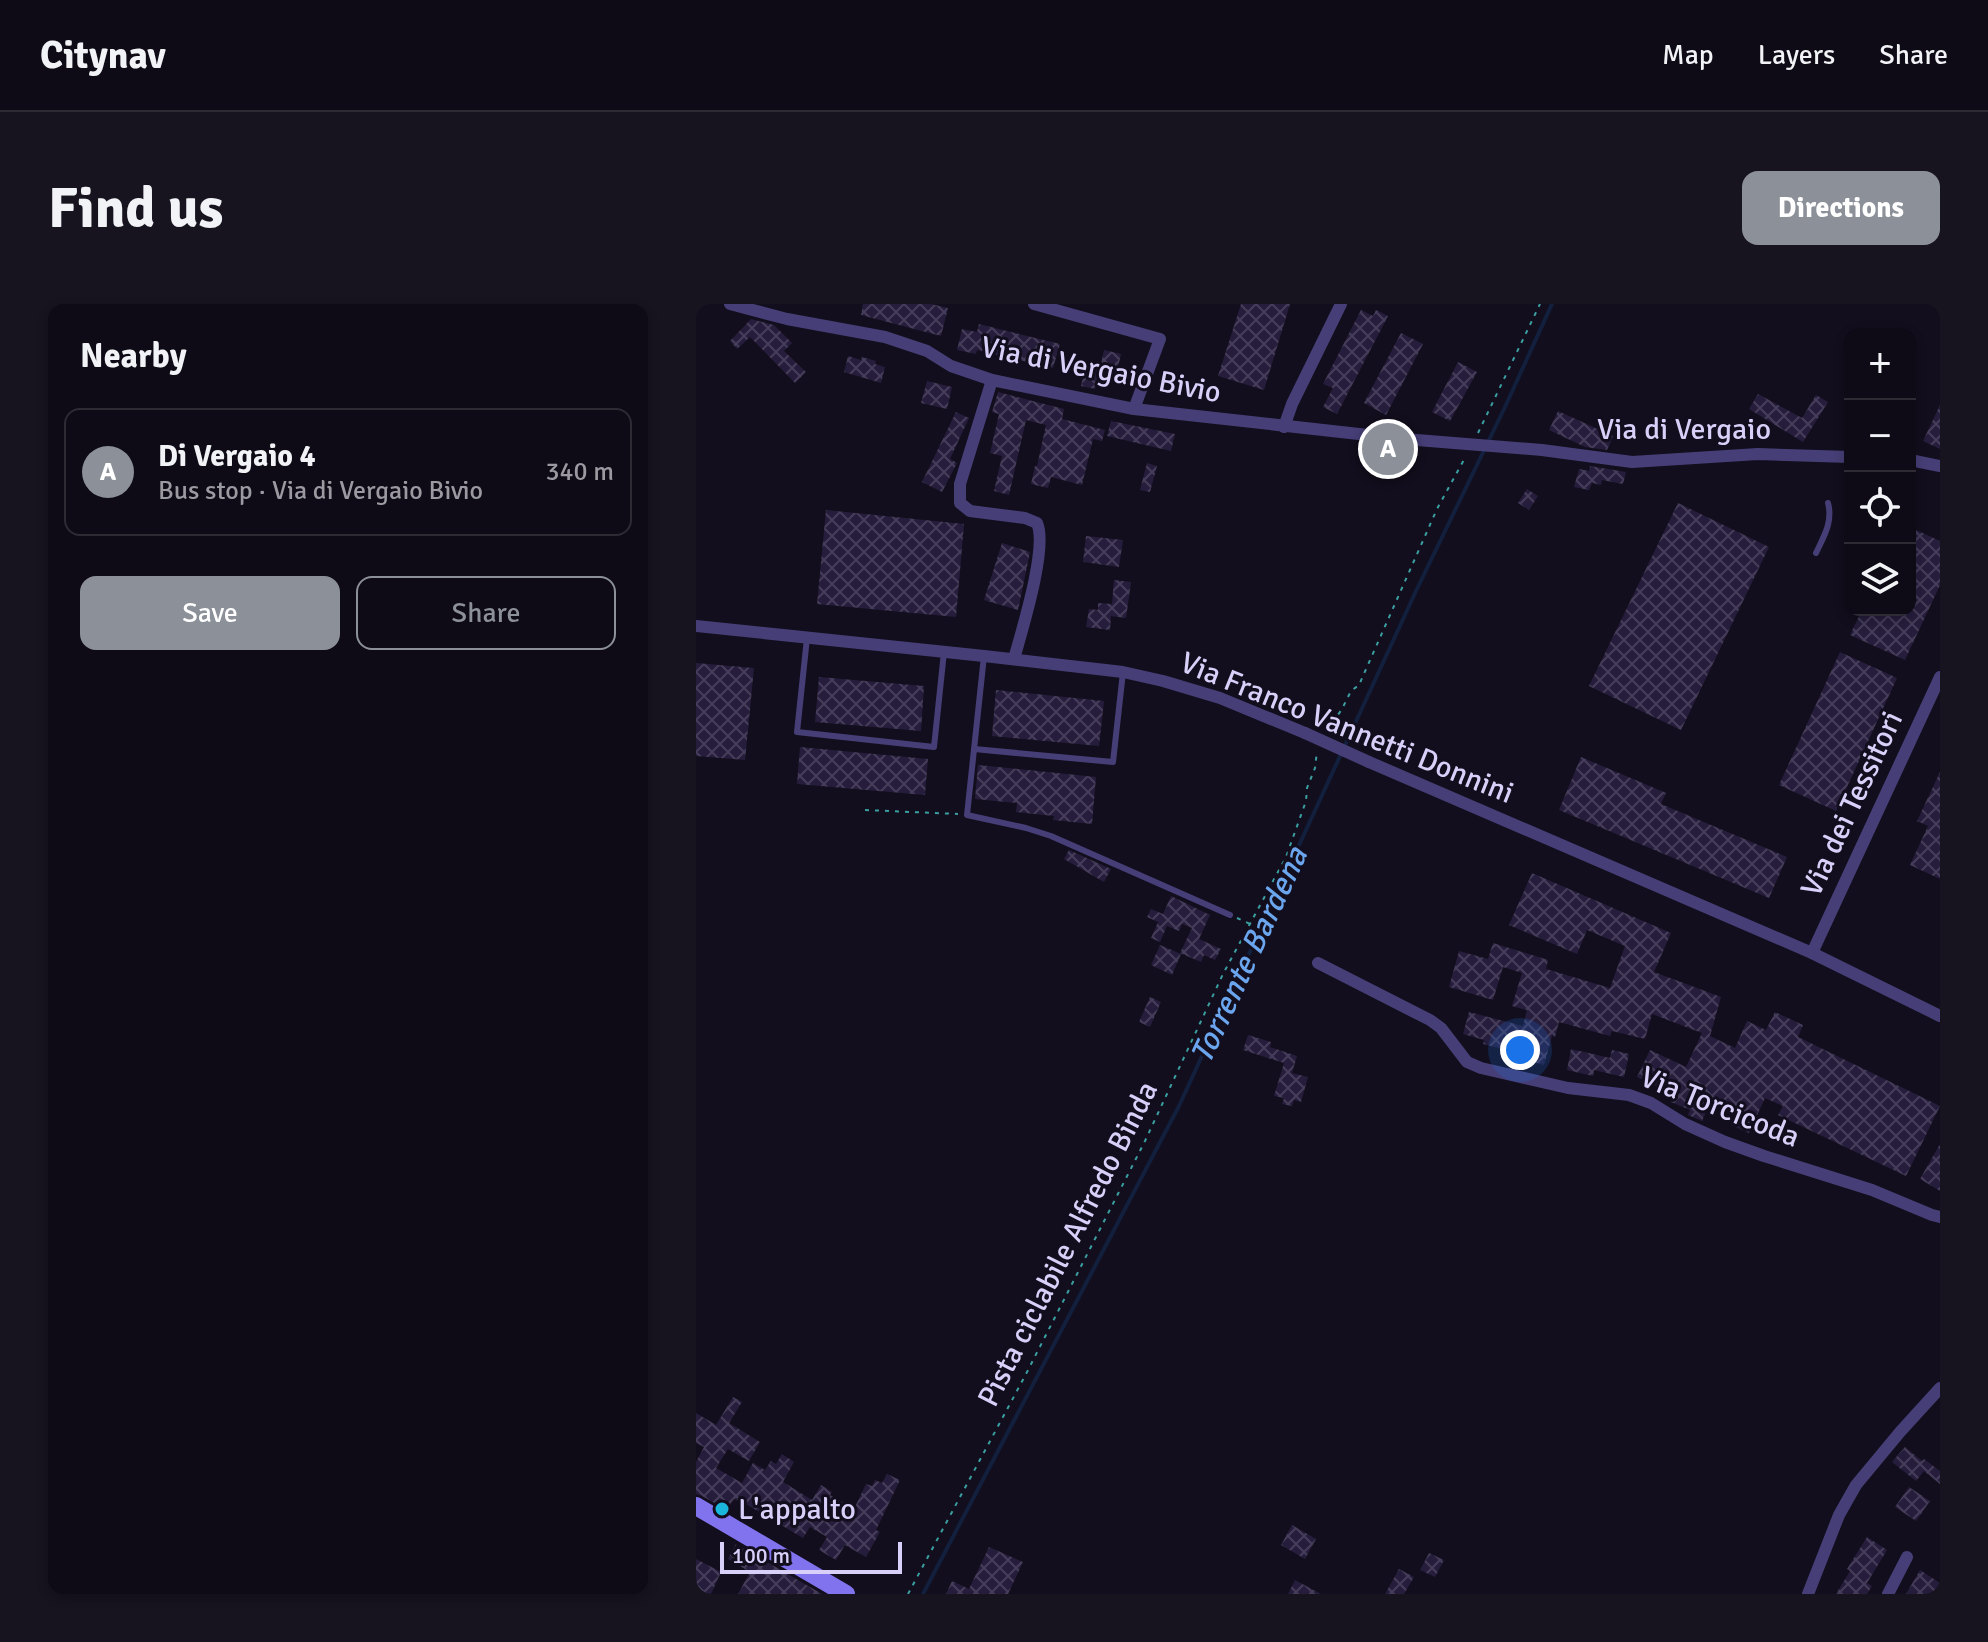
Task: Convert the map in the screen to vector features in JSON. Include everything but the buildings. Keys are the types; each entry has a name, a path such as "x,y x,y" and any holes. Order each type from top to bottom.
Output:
{"street":[{"name":"Via di Vergaio Bivio","path":"730,304 787,319 885,337 927,351 951,366 992,380 1134,409 1472,445"},
{"path":"1034,304 1160,339 1134,409"},
{"path":"1284,427 1292,404 1341,304"},
{"path":"992,380 960,484 960,503 970,511 1025,518 1037,523 1040,531 1040,553 1014,659"},
{"name":"Via di Vergaio","path":"1472,445 1542,450 1632,462 1758,454 1844,457"},
{"path":"1916,461 1940,466"},
{"name":"Via Franco Vannetti Donnini","path":"696,626 1123,672 1220,698 1812,953 1940,1016"},
{"name":"Via dei Tessitori","path":"1812,953 1940,677"},
{"name":"Via Torcicoda","path":"1318,963 1430,1020 1441,1028 1467,1062 1481,1068 1568,1088 1629,1095 1651,1103 1685,1124 1725,1142 1872,1190 1940,1217"},
{"path":"1808,1594 1839,1515 1856,1485 1940,1388"},
{"path":"696,1506 846,1594"},
{"path":"1888,1594 1907,1557"}],"lane":[{"path":"1816,553 1829,521 1828,503"},
{"path":"807,638 797,732 934,747 944,652"},
{"path":"984,656 967,815 1051,836 1230,915"},
{"path":"974,749 1113,762 1123,672"}],"path":[{"path":"1323,740 1351,691 1359,685 1437,509 1472,445 1540,304"},
{"name":"Pista ciclabile Alfredo Binda","path":"908,1594 1061,1306 1145,1141 1223,974 1286,857 1306,801 1316,753"},
{"path":"865,810 967,815"},
{"path":"1230,915 1251,924"}],"waterway":[{"name":"Torrente Bardena","path":"923,1594 1179,1106 1552,304"}],"place":[{"name":"Di Vergaio 4","path":"1388,449"},
{"name":"L'appalto","path":"722,1509"}]}
